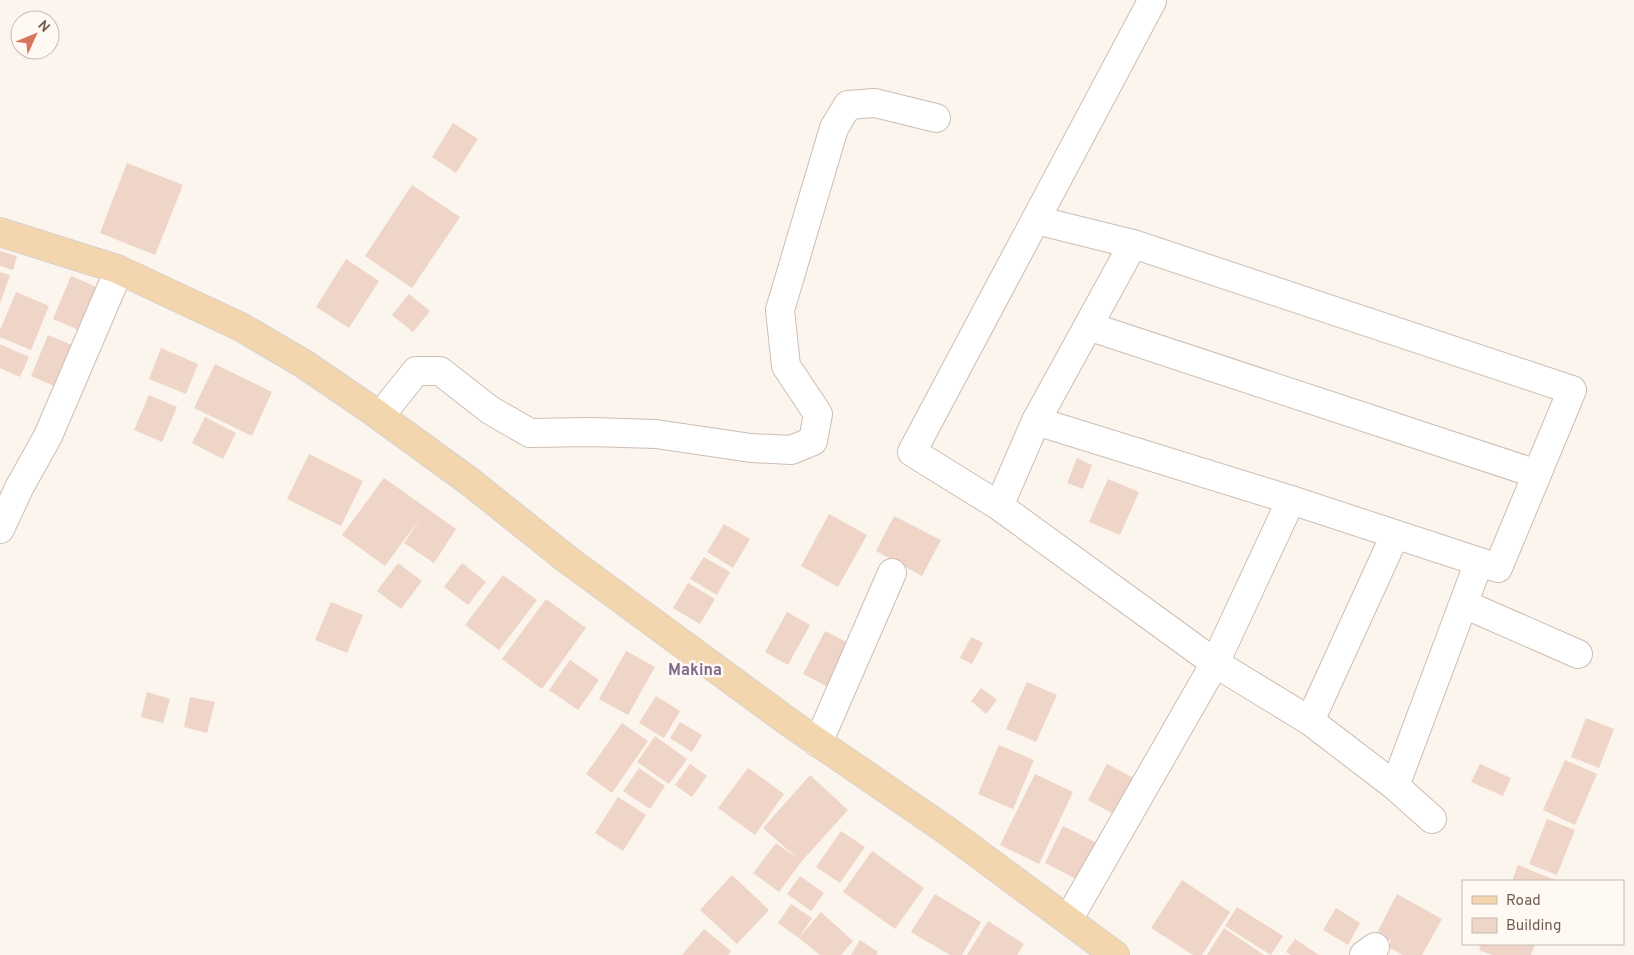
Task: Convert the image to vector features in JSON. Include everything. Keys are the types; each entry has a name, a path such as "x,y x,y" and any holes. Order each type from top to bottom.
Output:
{"main road":[{"path":"0,232 119,270 241,327 304,364 380,416 469,481 568,560 818,743 946,830 1115,955"}],"street":[{"path":"1152,2 912,452 999,506 1215,663 1310,722 1395,786 1432,819"},
{"path":"380,416 416,371 440,372 490,410 530,433 656,434 751,448 791,450 813,441 818,414 786,366 780,310 834,128 848,106 874,103 936,118"},
{"path":"1036,220 1133,244 1572,390 1498,568 1291,500 1036,421"},
{"path":"999,506 1036,421 1133,244"},
{"path":"0,529 9,484 48,436 119,270"},
{"path":"1088,326 1536,474"},
{"path":"1068,920 1215,663 1291,500"},
{"path":"1310,722 1396,535"},
{"path":"1395,786 1479,562"},
{"path":"818,743 892,573"},
{"path":"1464,604 1578,654"}],"building":[{"path":"453,123 478,139 456,173 432,157"},
{"path":"127,163 183,185 155,255 100,233"},
{"path":"412,185 460,217 412,288 365,256"},
{"path":"0,251 17,256 13,270 0,266"},
{"path":"346,259 379,281 349,328 316,307"},
{"path":"0,272 10,275 0,304"},
{"path":"71,276 101,289 83,332 53,319"},
{"path":"16,292 49,306 31,350 0,337 0,330"},
{"path":"409,294 430,311 413,332 392,315"},
{"path":"48,335 81,349 63,390 31,376"},
{"path":"0,344 29,357 20,377 0,368"},
{"path":"161,348 198,364 186,394 149,379"},
{"path":"215,364 272,392 252,436 194,408"},
{"path":"149,395 177,407 162,442 134,430"},
{"path":"205,417 236,433 223,459 192,443"},
{"path":"309,454 363,481 341,526 287,499"},
{"path":"1077,458 1092,465 1083,489 1067,483"},
{"path":"384,478 456,529 434,563 404,543 421,517 385,566 342,535"},
{"path":"1108,479 1139,492 1120,535 1089,522"},
{"path":"829,514 867,535 838,587 801,566"},
{"path":"894,516 941,540 922,576 876,551"},
{"path":"724,524 750,539 733,568 707,552"},
{"path":"704,557 730,572 717,595 690,579"},
{"path":"398,563 422,581 401,609 377,591"},
{"path":"462,563 486,582 468,605 444,587"},
{"path":"503,575 537,600 499,650 465,625"},
{"path":"688,583 715,599 700,624 673,608"},
{"path":"546,599 586,628 542,689 502,659"},
{"path":"331,602 363,615 347,653 315,640"},
{"path":"787,612 810,625 788,665 765,652"},
{"path":"825,631 856,647 834,690 803,674"},
{"path":"971,637 983,643 972,664 960,658"},
{"path":"626,651 655,667 628,715 599,699"},
{"path":"570,660 599,680 578,710 549,690"},
{"path":"1027,682 1057,695 1036,742 1006,729"},
{"path":"981,688 997,700 986,714 971,701"},
{"path":"147,692 170,699 163,723 141,717"},
{"path":"656,696 680,711 664,738 639,723"},
{"path":"190,697 215,702 207,733 184,727"},
{"path":"1586,718 1614,729 1599,768 1571,757"},
{"path":"680,722 702,735 692,752 670,738"},
{"path":"622,723 648,741 612,793 586,774"},
{"path":"655,736 687,759 669,784 637,762"},
{"path":"999,745 1034,760 1013,809 978,794"},
{"path":"1565,760 1597,774 1575,825 1543,810"},
{"path":"690,764 707,776 692,797 675,785"},
{"path":"1107,764 1134,778 1115,815 1088,800"},
{"path":"1480,764 1511,778 1503,796 1471,782"},
{"path":"639,768 665,786 650,809 623,791"},
{"path":"748,768 784,794 755,835 718,808"},
{"path":"1035,774 1073,792 1039,864 1000,845"},
{"path":"810,775 848,810 801,862 779,892 753,873 776,843 798,859 763,828"},
{"path":"618,797 646,815 623,851 595,833"},
{"path":"1547,819 1575,830 1557,875 1529,864"},
{"path":"1063,826 1105,847 1086,884 1045,863"},
{"path":"841,831 865,847 840,883 816,867"},
{"path":"872,851 924,888 895,929 843,892"},
{"path":"1518,865 1556,880 1512,880"},
{"path":"732,875 769,910 737,944 700,910"},
{"path":"800,876 824,893 811,911 787,894"},
{"path":"1182,880 1230,912 1202,955 1193,955 1151,928"},
{"path":"935,894 981,922 962,955 950,955 911,932"},
{"path":"1397,894 1442,919 1422,955 1403,955 1388,947 1391,941 1377,933"},
{"path":"791,904 812,918 799,938 778,923"},
{"path":"1237,907 1283,936 1271,955 1225,926"},
{"path":"1336,908 1360,923 1348,945 1323,930"},
{"path":"821,912 853,941 841,955 820,955 799,938"},
{"path":"988,921 1024,944 1017,955 967,955"},
{"path":"1224,928 1264,955 1207,955"},
{"path":"704,929 731,951 728,955 682,955"},
{"path":"1295,939 1319,955 1291,955 1286,952"},
{"path":"860,940 878,952 876,955 851,955"},
{"path":"1481,945 1535,945 1531,955 1492,955 1479,950"}],"district":[{"name":"Makina","path":"695,669"}]}
